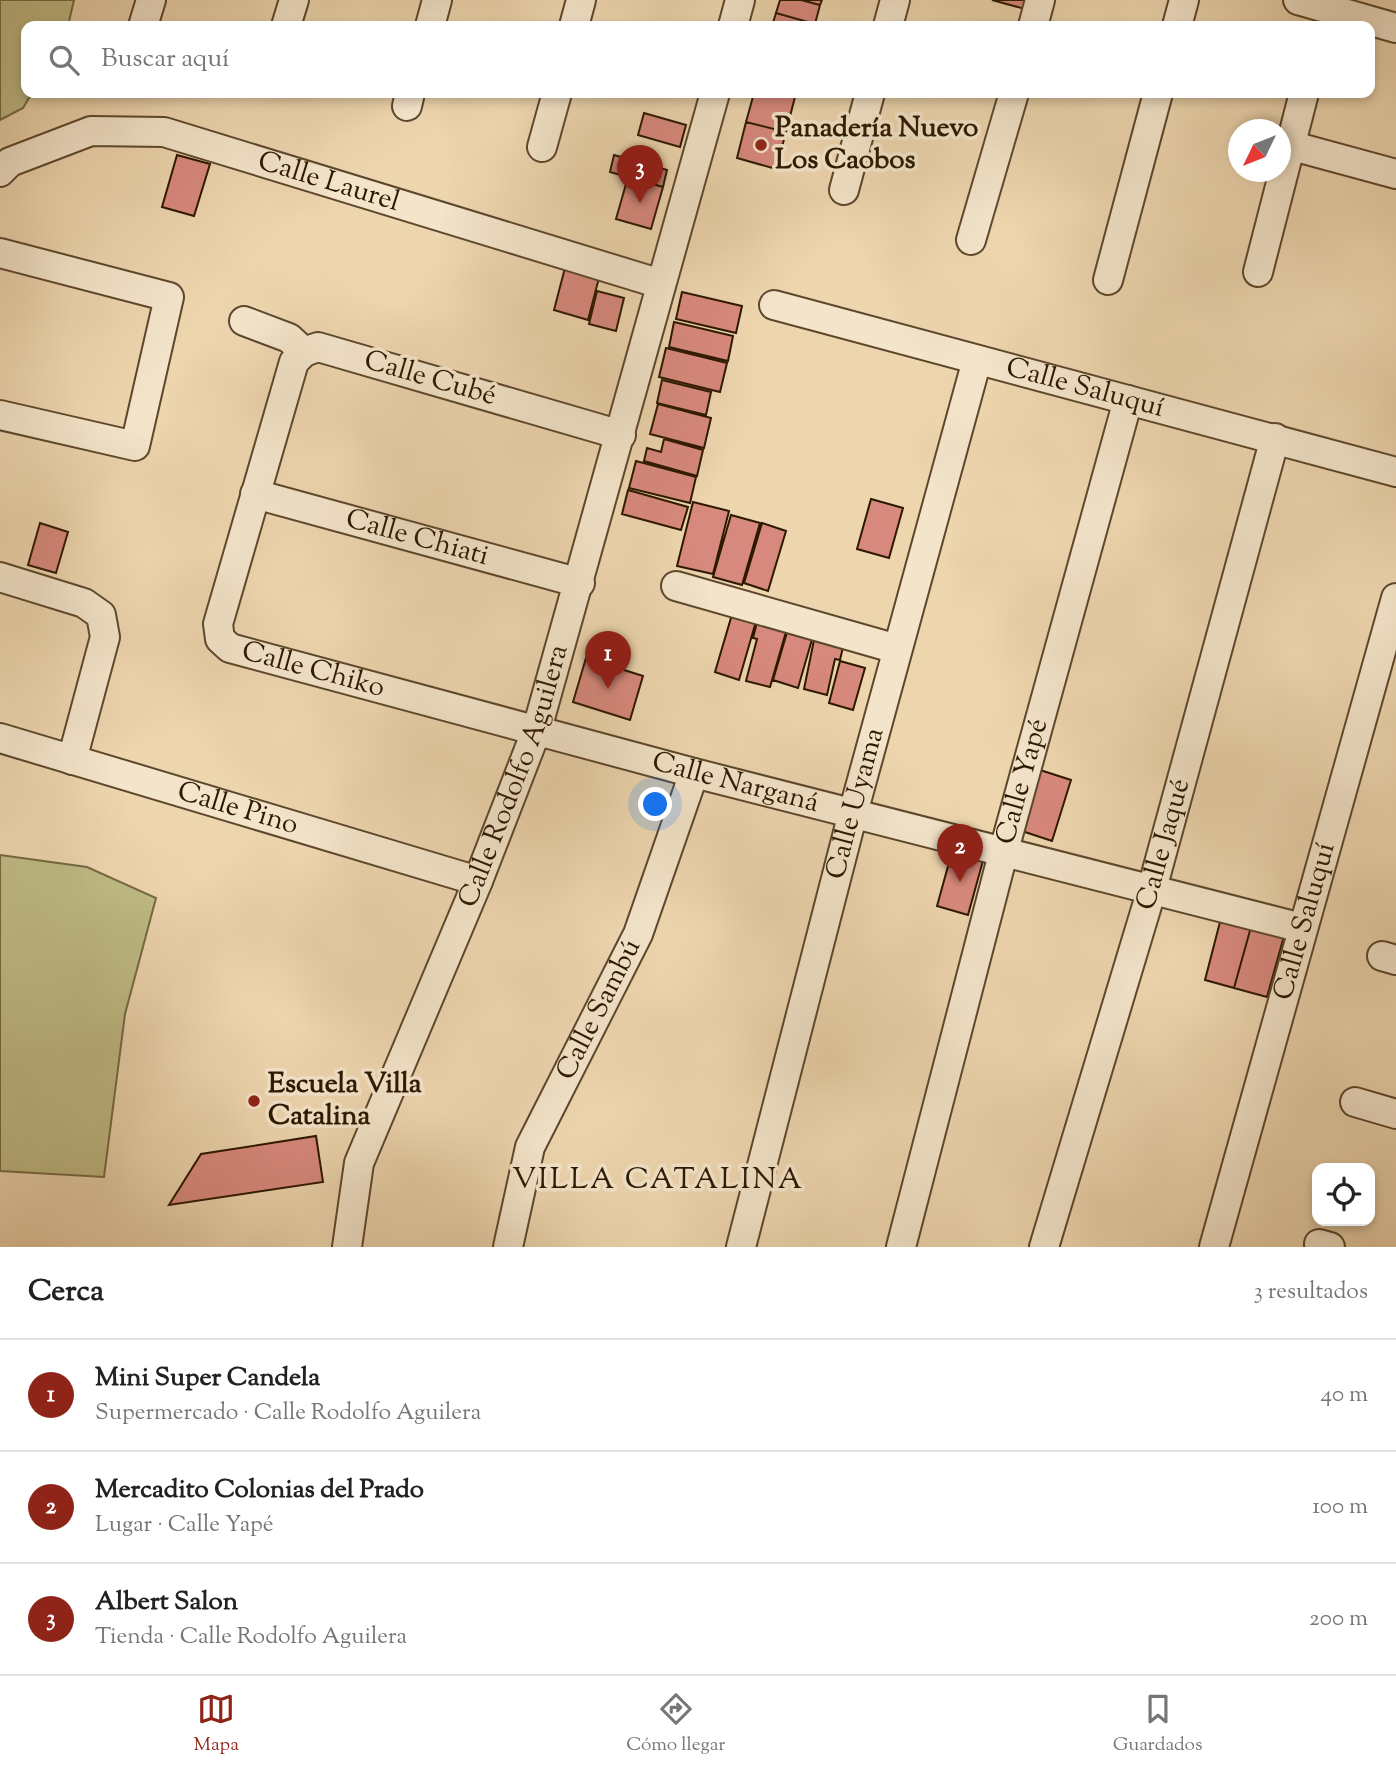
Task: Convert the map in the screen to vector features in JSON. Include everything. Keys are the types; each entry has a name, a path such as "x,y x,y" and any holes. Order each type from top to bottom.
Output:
{"street":[{"path":"145,21 151,0"},
{"path":"288,21 294,0"},
{"path":"431,21 437,0"},
{"path":"575,21 581,0"},
{"path":"734,21 740,0"},
{"path":"889,21 895,0"},
{"path":"1034,21 1040,0"},
{"path":"1178,21 1184,0"},
{"path":"1298,0 1326,11 1367,21"},
{"path":"1375,23 1396,28"},
{"path":"542,147 556,98"},
{"name":"Calle Rodolfo Aguilera","path":"347,1247 359,1163 478,881 537,729 714,98"},
{"path":"844,190 869,98"},
{"path":"971,240 1013,98"},
{"path":"1108,280 1157,98"},
{"path":"1291,138 1303,98"},
{"name":"Calle Laurel","path":"0,172 10,162 91,131 164,132 661,284"},
{"path":"1291,146 1396,174"},
{"path":"1258,272 1280,182"},
{"path":"0,253 169,297 135,446 0,415"},
{"name":"Calle Saluquí","path":"774,304 1396,472"},
{"path":"244,321 289,338 304,352"},
{"name":"Calle Cubé","path":"304,352 318,347 621,435"},
{"name":"Calle Chiko","path":"304,352 294,362 255,494 218,624 220,639 230,648 537,729"},
{"name":"Calle Uyama","path":"741,1247 853,813 978,360"},
{"name":"Calle Yapé","path":"901,1247 1004,850 1128,400"},
{"name":"Calle Jaqué","path":"1044,1247 1152,889 1275,438"},
{"name":"Calle Chiati","path":"255,494 580,583"},
{"path":"0,577 84,603 101,615 104,637 72,760"},
{"path":"677,586 897,649"},
{"name":"Calle Saluquí","path":"1214,1247 1301,928 1396,598"},
{"name":"Calle Narganá","path":"537,729 694,774 1004,850 1301,928"},
{"name":"Calle Pino","path":"0,738 478,881"},
{"name":"Calle Sambú","path":"508,1247 530,1147 638,934 694,774"},
{"path":"1355,1102 1396,1114"}],"shaded area":[{"path":"0,0 74,0 69,21 21,21 21,98 29,98 23,108 0,120"},
{"path":"0,855 87,867 156,898 125,1014 104,1177 0,1171"}],"building":[{"path":"780,0 801,0 820,5 816,21 804,21 776,13"},
{"path":"801,0 822,0 820,5"},
{"path":"992,0 1028,0 1025,9"},
{"path":"776,13 804,21 774,21"},
{"path":"753,98 795,98 786,132 746,122"},
{"path":"644,113 686,125 680,147 638,135"},
{"name":"Panadería Nuevo Los Caobos","path":"746,122 786,132 776,169 737,158"},
{"path":"177,155 210,164 194,216 162,207"},
{"path":"614,155 667,170 663,187 610,172"},
{"path":"628,177 663,187 651,229 616,219"},
{"path":"566,264 600,274 588,320 554,310"},
{"path":"597,291 624,298 616,331 589,324"},
{"path":"682,292 742,306 736,333 676,319"},
{"path":"674,322 733,336 728,361 669,347"},
{"path":"666,348 727,363 720,392 659,377"},
{"path":"662,380 711,392 706,415 657,403"},
{"path":"658,404 711,418 704,448 650,434"},
{"path":"664,439 703,450 697,476 644,461 647,448 661,452"},
{"path":"636,461 696,477 690,503 629,488"},
{"path":"628,490 688,507 681,530 622,514"},
{"path":"871,499 903,508 889,558 857,549"},
{"path":"693,502 729,511 713,574 677,566"},
{"path":"731,515 760,523 742,585 713,577"},
{"path":"40,523 68,532 56,573 28,565"},
{"path":"762,523 786,531 768,591 744,583"},
{"path":"733,611 757,618 739,680 715,672"},
{"path":"758,618 788,625 770,687 746,681 757,639 753,638"},
{"path":"788,629 813,636 798,688 773,680"},
{"path":"815,635 844,643 840,660 835,659 827,695 804,689"},
{"path":"586,658 643,676 630,720 573,702"},
{"path":"840,661 865,668 853,710 829,703"},
{"path":"1040,770 1071,780 1052,841 1022,831"},
{"path":"953,848 984,857 968,915 937,906"},
{"path":"1221,918 1251,927 1234,988 1205,980"},
{"path":"1251,927 1284,936 1267,997 1234,988"},
{"path":"316,1136 323,1182 169,1205 201,1154"}],"place":[{"name":"Panadería Nuevo Los Caobos","path":"761,145"},
{"name":"Albert Salon","path":"640,203"},
{"name":"Mini Super Candela","path":"608,689"},
{"name":"Mercadito Colonias del Prado","path":"960,882"},
{"name":"Escuela Villa Catalina","path":"254,1101"}],"district":[{"name":"VILLA CATALINA","path":"658,1180"}]}
